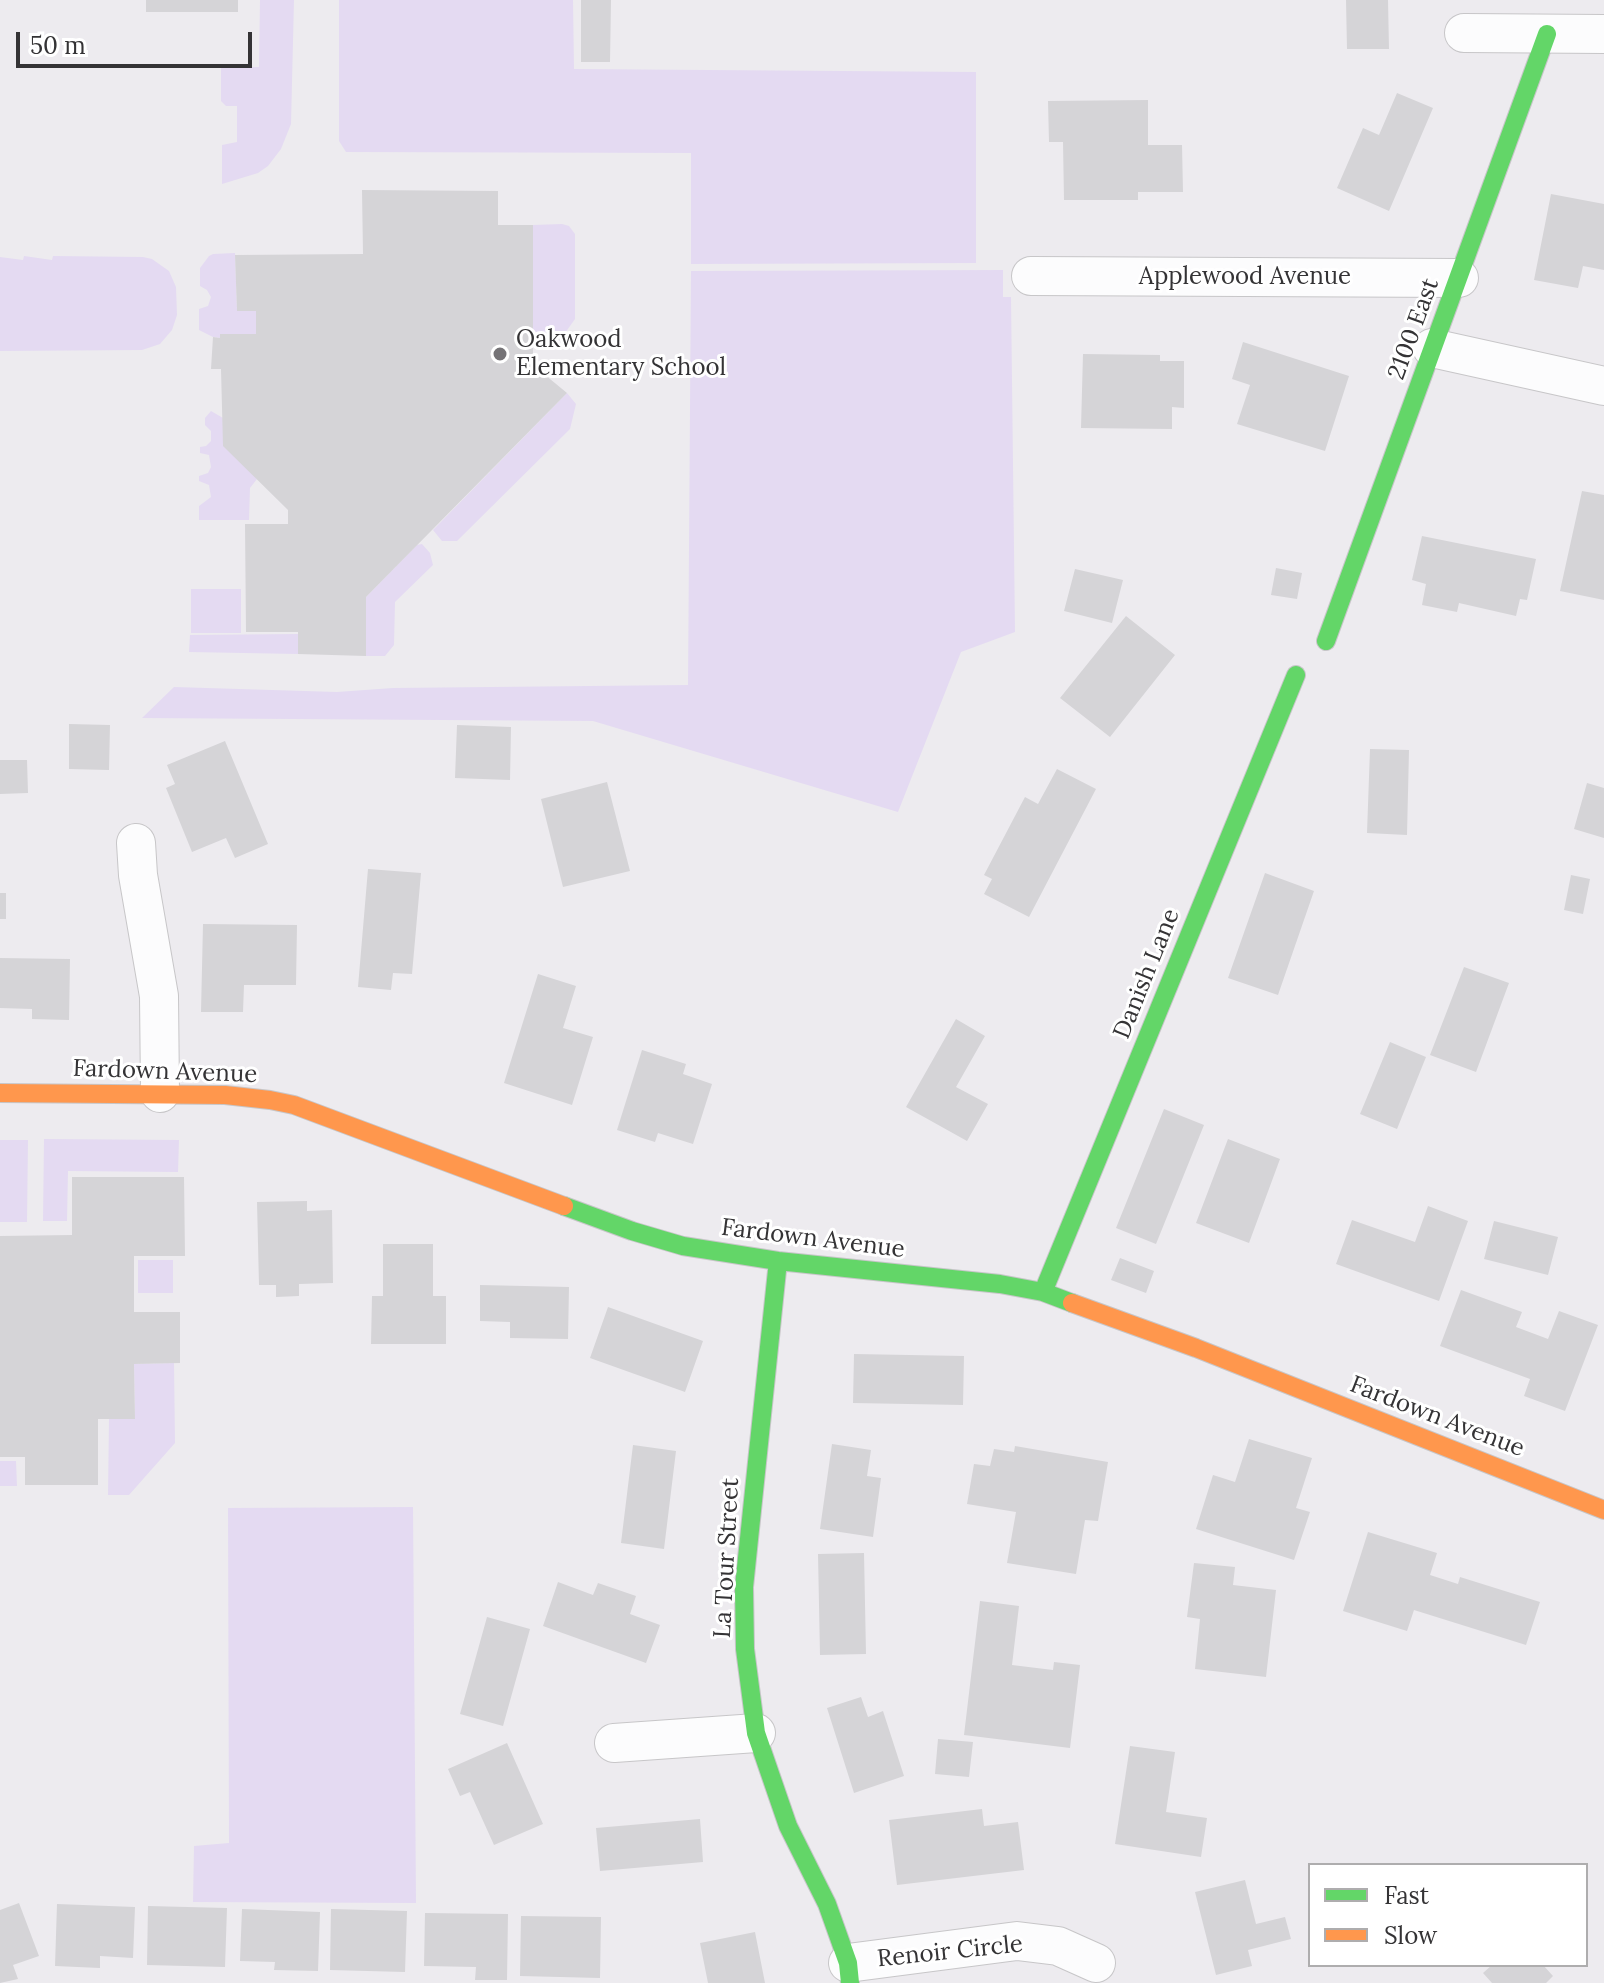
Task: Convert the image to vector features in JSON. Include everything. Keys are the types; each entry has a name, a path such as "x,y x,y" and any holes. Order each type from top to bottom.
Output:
{"street":[{"path":"1464,33 1604,34"},
{"name":"2100 East","path":"1326,641 1547,34"},
{"name":"Applewood Avenue","path":"1031,276 1459,278"},
{"path":"1432,348 1604,386"},
{"name":"Danish Lane","path":"1043,1292 1296,675"},
{"path":"136,843 138,875 159,996 160,1093"},
{"name":"Fardown Avenue","path":"0,1093 247,1096 294,1105 658,1239 708,1252 1000,1284 1043,1292 1196,1348 1604,1510"},
{"name":"La Tour Street","path":"778,1261 744,1587 745,1649 756,1733 788,1826 827,1904 849,1973"},
{"path":"614,1743 756,1733"},
{"name":"Renoir Circle","path":"849,1973 1017,1941 1058,1946 1096,1963"}],"shaded area":[{"path":"260,0 294,0 291,124 281,149 268,166 258,173 222,184 222,145 237,142 237,106 226,106 221,101 221,67 259,67"},
{"path":"339,0 573,0 574,69 976,72 976,263 691,264 691,153 346,152 339,141"},
{"path":"533,225 569,226 575,234 575,319 565,333 533,334"},
{"path":"235,253 237,310 256,311 256,334 221,334 220,338 213,337 199,330 199,309 208,306 211,297 200,286 200,268 213,254"},
{"path":"24,256 52,260 53,256 152,259 169,271 176,287 177,315 172,330 160,344 142,350 0,351 0,257 23,260"},
{"path":"1003,270 1003,297 1011,297 1015,632 961,652 898,812 593,721 142,718 174,687 337,692 393,688 688,685 691,271"},
{"path":"567,393 576,404 570,429 457,541 442,541 433,530"},
{"path":"211,411 223,418 257,479 250,488 249,520 199,520 199,506 211,497 209,485 199,481 199,476 208,473 211,467 209,455 200,453 200,447 211,441 211,431 205,425 205,418"},
{"path":"422,544 430,553 433,565 395,602 394,645 385,656 366,656 366,597 417,545"},
{"path":"191,589 241,589 241,633 191,633"},
{"path":"298,634 298,654 189,652 190,635"},
{"path":"44,1139 179,1140 178,1172 68,1171 67,1221 43,1221"},
{"path":"0,1140 28,1140 27,1222 0,1222"},
{"path":"138,1260 173,1260 173,1293 138,1293"},
{"path":"174,1363 175,1443 129,1495 108,1495 109,1419 135,1418 134,1364"},
{"path":"0,1461 16,1461 17,1486 0,1486"},
{"path":"413,1507 416,1903 193,1902 194,1846 229,1843 228,1508"}],"building":[{"path":"146,0 238,0 238,12 146,12"},
{"path":"581,0 611,0 610,62 581,62"},
{"path":"1346,0 1388,0 1389,49 1347,49"},
{"path":"1397,93 1433,108 1389,211 1337,188 1363,128 1379,135"},
{"path":"1148,100 1148,145 1182,145 1183,192 1138,192 1138,200 1064,200 1063,142 1049,142 1048,101"},
{"path":"362,190 498,191 498,225 533,225 533,365 567,393 366,597 366,656 298,654 298,632 246,632 245,524 288,524 288,510 223,446 221,369 211,369 213,337 220,338 220,334 256,334 256,311 237,311 235,255 363,254"},
{"path":"1551,194 1604,204 1604,270 1583,266 1578,288 1534,280"},
{"path":"1243,342 1349,376 1325,451 1237,424 1250,385 1232,379"},
{"path":"1083,354 1160,355 1160,361 1184,361 1184,408 1172,407 1172,429 1081,428"},
{"path":"1582,491 1604,495 1604,600 1560,591"},
{"path":"1422,536 1536,559 1527,600 1520,599 1516,616 1459,603 1457,612 1422,605 1426,584 1412,580"},
{"path":"1276,568 1302,573 1297,599 1271,595"},
{"path":"1075,569 1123,580 1112,623 1064,611"},
{"path":"1126,616 1175,655 1110,737 1060,698"},
{"path":"69,724 110,725 109,770 69,769"},
{"path":"457,725 511,727 510,780 455,778"},
{"path":"225,741 268,844 235,858 226,838 192,852 166,788 175,784 167,765"},
{"path":"1370,749 1409,750 1407,835 1367,833"},
{"path":"0,760 27,760 28,793 0,794"},
{"path":"1057,769 1096,789 1029,917 984,894 992,879 984,875 1025,797 1038,804"},
{"path":"607,782 630,871 563,887 541,799"},
{"path":"1587,783 1604,788 1604,838 1574,829"},
{"path":"368,869 421,873 412,974 393,973 391,990 358,987"},
{"path":"1265,873 1314,891 1278,995 1228,978"},
{"path":"1571,875 1590,879 1583,914 1564,910"},
{"path":"0,893 6,893 6,919 0,919"},
{"path":"203,924 297,925 296,985 244,985 243,1012 201,1012"},
{"path":"0,958 70,959 69,1020 32,1019 32,1009 0,1008"},
{"path":"1464,967 1509,983 1476,1072 1430,1055"},
{"path":"538,974 576,986 563,1028 593,1037 572,1105 504,1083"},
{"path":"956,1019 985,1036 956,1087 988,1104 967,1141 906,1107"},
{"path":"1390,1042 1426,1057 1397,1129 1360,1114"},
{"path":"642,1050 686,1064 683,1074 712,1084 693,1144 658,1133 655,1142 617,1130"},
{"path":"1164,1109 1204,1125 1156,1244 1116,1228"},
{"path":"1228,1139 1280,1159 1249,1243 1196,1223"},
{"path":"72,1177 184,1177 185,1256 134,1256 134,1312 180,1312 180,1363 134,1364 135,1419 98,1419 98,1485 25,1485 25,1457 0,1457 0,1236 72,1235"},
{"path":"307,1201 307,1211 332,1210 333,1283 299,1284 299,1296 276,1297 276,1285 259,1285 257,1202"},
{"path":"1428,1206 1468,1221 1439,1301 1336,1264 1352,1220 1415,1242"},
{"path":"1494,1221 1558,1237 1548,1275 1484,1259"},
{"path":"383,1244 433,1244 433,1296 446,1296 446,1344 371,1344 372,1296 383,1296"},
{"path":"1120,1258 1154,1271 1146,1293 1111,1280"},
{"path":"480,1285 569,1287 568,1339 510,1338 510,1322 480,1321"},
{"path":"1461,1290 1522,1312 1516,1327 1548,1339 1559,1311 1598,1325 1565,1411 1524,1396 1530,1379 1440,1346"},
{"path":"608,1307 703,1341 685,1392 590,1358"},
{"path":"854,1354 964,1356 963,1405 853,1403"},
{"path":"1249,1439 1312,1458 1296,1508 1310,1512 1294,1560 1196,1529 1213,1475 1235,1482"},
{"path":"832,1444 871,1450 867,1476 881,1478 873,1537 820,1529"},
{"path":"633,1445 676,1451 664,1549 621,1543"},
{"path":"1015,1446 1108,1462 1098,1521 1085,1520 1076,1574 1007,1563 1016,1512 967,1504 974,1464 990,1466 994,1449 1014,1452"},
{"path":"1368,1532 1437,1553 1430,1575 1458,1584 1460,1577 1540,1602 1526,1645 1414,1610 1407,1631 1343,1611"},
{"path":"864,1553 866,1654 820,1655 818,1554"},
{"path":"1194,1563 1235,1567 1233,1585 1276,1590 1266,1677 1195,1669 1200,1619 1187,1617"},
{"path":"558,1582 593,1595 598,1583 636,1596 630,1614 660,1625 646,1663 543,1626"},
{"path":"980,1601 1019,1606 1012,1665 1053,1670 1054,1662 1080,1665 1070,1748 964,1735"},
{"path":"487,1617 530,1629 503,1726 460,1714"},
{"path":"861,1697 868,1717 883,1711 904,1776 854,1793 827,1708"},
{"path":"938,1739 973,1742 969,1777 935,1774"},
{"path":"507,1743 543,1824 494,1845 470,1792 460,1796 448,1769"},
{"path":"1130,1746 1175,1752 1166,1812 1207,1818 1201,1857 1115,1844"},
{"path":"982,1809 984,1826 1018,1822 1024,1870 897,1885 889,1820"},
{"path":"700,1819 703,1862 600,1871 596,1828"},
{"path":"1245,1880 1256,1924 1285,1917 1291,1939 1248,1950 1252,1966 1216,1975 1195,1892"},
{"path":"19,1903 39,1956 13,1965 18,1979 0,1983 0,1910"},
{"path":"57,1904 135,1907 133,1958 100,1956 100,1968 55,1966"},
{"path":"148,1906 227,1908 225,1967 147,1965"},
{"path":"242,1909 320,1912 318,1971 274,1970 275,1962 240,1961"},
{"path":"331,1909 407,1911 405,1972 330,1970"},
{"path":"425,1913 508,1914 507,1980 475,1980 476,1967 424,1966"},
{"path":"521,1916 601,1917 600,1978 520,1976"},
{"path":"755,1932 765,1983 708,1983 700,1943"},
{"path":"1490,1967 1545,1967 1553,1976 1546,1983 1492,1983 1483,1973"}],"traffic: fast":[{"path":"1326,641 1547,34"},
{"path":"1043,1292 1296,675"},
{"path":"564,1206 683,1246 778,1261 1000,1284 1043,1292 1072,1303"},
{"path":"778,1261 744,1587 745,1649 756,1733 788,1826 827,1904 848,1963 850,1983"}],"traffic: slow":[{"path":"0,1093 225,1095 270,1100 294,1105 564,1206"},
{"path":"1072,1303 1196,1348 1604,1510"}],"place":[{"name":"Oakwood Elementary School","path":"500,354"}]}
